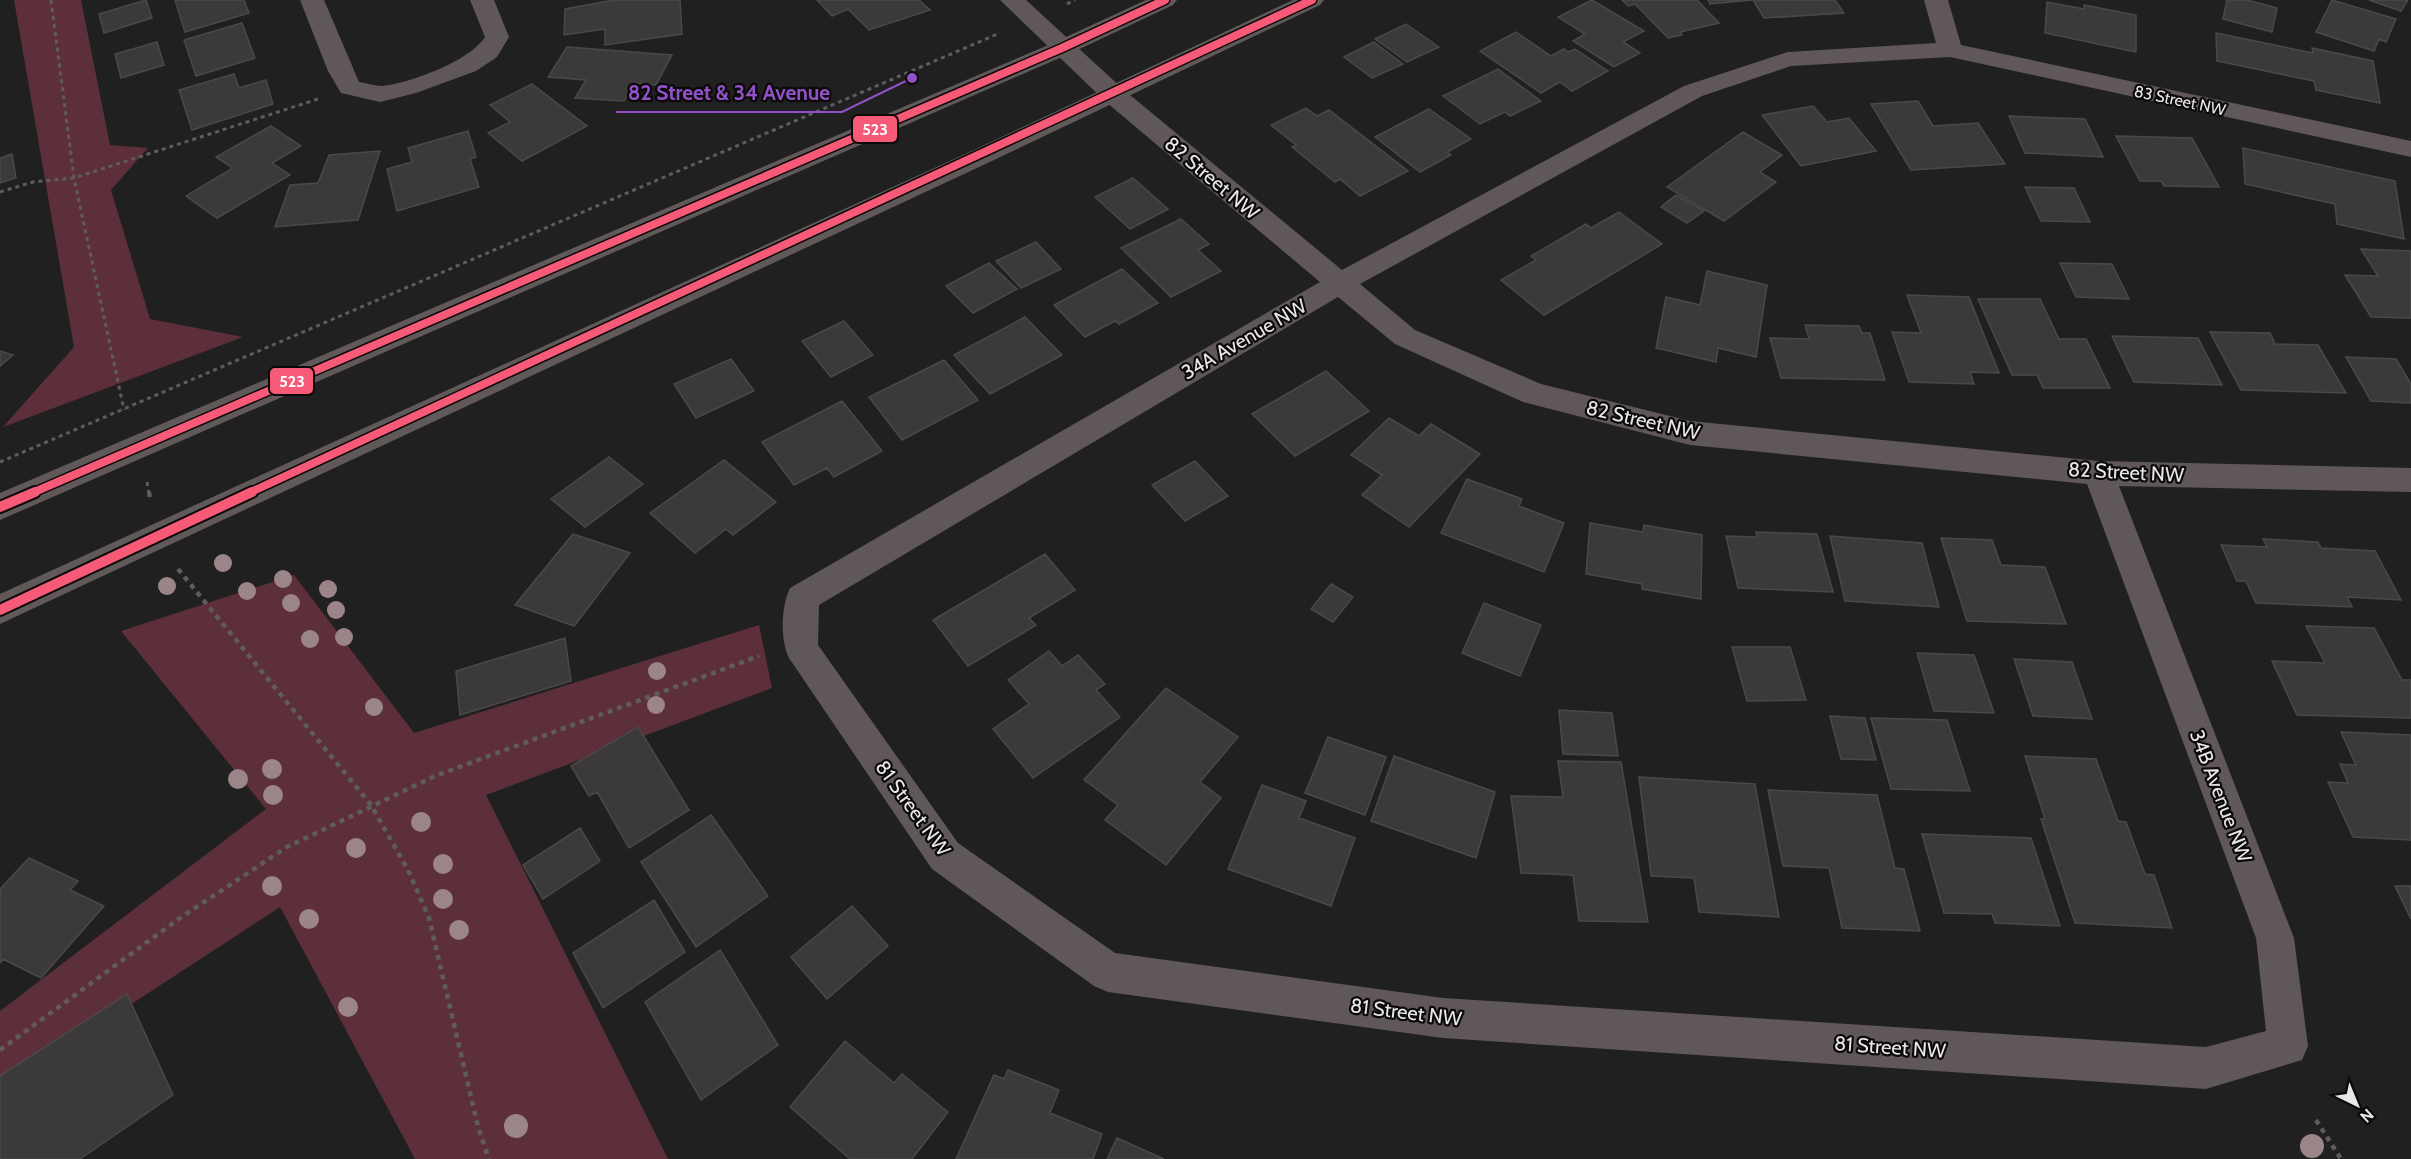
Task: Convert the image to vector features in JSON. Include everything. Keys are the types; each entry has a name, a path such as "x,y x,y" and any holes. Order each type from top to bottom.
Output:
{"main road":[{"path":"0,507 1062,48 1165,0"},
{"path":"0,610 161,532 1114,96 1312,0"}],"street":[{"path":"312,0 340,71 350,88 380,94 407,88 467,66 488,52 496,37 482,0"},
{"name":"82 Street NW","path":"1012,0 1114,96 1338,285 1405,337 1534,394 1690,433 2098,473 2411,480"},
{"path":"1936,0 1950,50"},
{"name":"83 Street NW","path":"1693,91 1788,59 1950,50 2411,149"},
{"name":"34A Avenue NW","path":"802,598 1338,285 1693,91"},
{"name":"34B Avenue NW","path":"2098,473 2275,938 2288,1046 2206,1068"},
{"name":"81 Street NW","path":"802,598 801,648 945,856 1108,972 1443,1018 2206,1068"}],"path":[{"path":"51,0 74,178 126,418"},
{"path":"0,462 1032,21 1075,0"},
{"path":"0,192 33,182 74,178 324,97"},
{"path":"145,474 152,506"},
{"path":"175,562 371,805 408,870 429,918 478,1127 489,1159"},
{"path":"0,1050 231,883 287,847 435,776 759,656"},
{"path":"2316,1120 2341,1159"}],"shaded area":[{"path":"14,0 81,0 110,145 148,148 111,190 150,319 243,337 3,427 74,347"},
{"path":"294,575 414,733 759,625 772,688 486,795 668,1159 415,1159 280,907 0,1090 0,1011 266,809 121,631"}],"building":[{"path":"146,0 152,18 104,33 99,14"},
{"path":"175,0 244,0 249,13 185,32"},
{"path":"614,0 680,0 682,34 605,45 605,29 564,35 565,9"},
{"path":"817,0 919,0 930,10 869,30 848,9 832,16"},
{"path":"1592,0 1644,31 1623,42 1640,53 1614,67 1573,41 1585,34 1558,17"},
{"path":"1622,0 1697,0 1719,23 1680,32 1682,35 1668,38 1635,4 1628,6"},
{"path":"1708,0 1752,0 1710,4"},
{"path":"1753,0 1835,0 1844,13 1764,18"},
{"path":"2227,0 2247,0 2277,8 2272,32 2223,19"},
{"path":"2332,0 2396,19 2386,42 2379,39 2374,51 2316,32"},
{"path":"2369,0 2408,0 2401,11"},
{"path":"2047,2 2084,9 2084,5 2136,15 2136,52 2045,33"},
{"path":"242,23 255,58 196,76 184,40"},
{"path":"1406,24 1439,47 1407,62 1375,39"},
{"path":"1516,32 1551,56 1564,49 1568,52 1575,49 1608,71 1572,91 1560,82 1541,93 1480,51"},
{"path":"2216,33 2313,53 2312,48 2373,61 2380,103 2316,90 2314,81 2217,61"},
{"path":"157,42 164,65 121,78 115,54"},
{"path":"1374,42 1403,64 1372,78 1344,57"},
{"path":"567,47 672,55 656,85 634,83 624,101 575,98 586,80 548,77"},
{"path":"1498,69 1541,101 1510,116 1505,112 1480,124 1443,96"},
{"path":"234,74 239,88 266,80 273,104 192,130 179,90"},
{"path":"532,84 587,126 522,161 488,133 510,122 490,105"},
{"path":"1918,101 1933,126 1978,123 2005,164 1911,170 1871,104"},
{"path":"1813,106 1827,122 1849,118 1876,151 1801,166 1762,115"},
{"path":"1306,108 1317,116 1329,110 1408,171 1360,196 1340,179 1335,182 1292,147 1296,145 1271,125"},
{"path":"1429,109 1471,139 1447,152 1451,155 1420,172 1375,137"},
{"path":"2009,116 2085,119 2103,157 2025,153"},
{"path":"271,126 301,146 272,163 290,175 217,218 186,196 233,168 216,157"},
{"path":"468,131 476,157 470,159 479,187 397,211 387,169 412,162 408,148"},
{"path":"1743,132 1782,155 1760,172 1776,182 1724,221 1667,187"},
{"path":"2116,136 2192,138 2219,187 2164,186 2161,181 2140,181"},
{"path":"2243,148 2395,181 2404,239 2337,224 2335,204 2245,184"},
{"path":"380,151 358,220 275,227 290,185 318,183 329,155"},
{"path":"12,154 16,178 0,183 0,158"},
{"path":"1133,178 1168,209 1130,229 1095,197"},
{"path":"2025,187 2074,188 2090,222 2041,221"},
{"path":"1676,195 1704,211 1687,223 1661,207"},
{"path":"1619,212 1662,244 1544,315 1501,280 1536,260 1531,256 1586,224 1591,228"},
{"path":"1181,219 1209,244 1198,250 1221,271 1171,297 1121,248"},
{"path":"1036,242 1061,269 1021,288 996,261"},
{"path":"2361,249 2411,251 2411,318 2371,317 2345,275 2378,276"},
{"path":"989,263 1017,289 973,313 946,286"},
{"path":"2060,263 2112,264 2129,299 2076,297"},
{"path":"1122,269 1158,303 1119,324 1115,321 1085,337 1054,305"},
{"path":"1707,271 1767,285 1756,357 1718,348 1716,362 1656,348 1666,297 1700,305"},
{"path":"1907,295 1969,297 1999,373 1970,372 1974,384 1909,382 1892,332 1921,333"},
{"path":"1978,299 2040,299 2059,339 2086,339 2110,388 2043,388 2037,375 2012,375"},
{"path":"1025,317 1062,355 990,394 954,355"},
{"path":"844,321 873,355 831,377 802,341"},
{"path":"1805,325 1859,326 1862,333 1870,333 1885,380 1781,378 1770,338 1809,339"},
{"path":"2210,332 2270,333 2275,344 2318,345 2346,393 2241,390"},
{"path":"2112,336 2198,338 2222,385 2134,382"},
{"path":"0,351 13,355 0,366"},
{"path":"2346,357 2396,359 2411,384 2411,403 2371,401"},
{"path":"731,359 754,391 696,418 674,384"},
{"path":"944,360 978,400 902,440 869,397"},
{"path":"1326,371 1369,411 1295,456 1252,414"},
{"path":"842,401 882,451 834,477 827,468 794,485 762,442"},
{"path":"1389,418 1419,436 1431,424 1480,454 1409,527 1362,495 1382,475 1351,455"},
{"path":"609,457 643,484 585,527 551,499"},
{"path":"724,460 776,502 733,535 726,529 695,553 650,513"},
{"path":"1195,461 1228,496 1185,521 1152,485"},
{"path":"1467,479 1522,499 1519,506 1564,523 1544,572 1441,533"},
{"path":"1590,523 1643,532 1644,525 1702,535 1701,599 1642,589 1642,584 1586,574"},
{"path":"1756,532 1817,534 1833,592 1738,588 1726,536 1757,537"},
{"path":"573,534 630,553 574,626 515,605"},
{"path":"1830,536 1922,543 1939,607 1845,601"},
{"path":"1941,538 1992,540 2001,565 2045,567 2066,624 1967,621"},
{"path":"2263,539 2318,542 2321,548 2375,551 2401,600 2347,597 2352,607 2256,603 2246,581 2237,581 2221,545 2267,547"},
{"path":"1045,554 1075,590 1029,618 1036,625 968,666 933,620"},
{"path":"1331,584 1353,597 1333,622 1311,609"},
{"path":"1484,603 1541,625 1520,676 1462,653"},
{"path":"2306,626 2374,628 2402,680 2411,680 2411,718 2297,715 2272,661 2325,663"},
{"path":"565,638 571,681 460,715 456,671"},
{"path":"1732,647 1790,647 1806,700 1747,701"},
{"path":"1049,651 1062,666 1078,655 1105,684 1096,690 1120,717 1033,778 993,729 1029,704 1008,680"},
{"path":"1917,653 1974,655 1994,713 1934,711"},
{"path":"2014,659 2072,662 2092,719 2033,716"},
{"path":"1166,688 1238,737 1200,782 1221,798 1166,865 1105,820 1118,805 1084,780"},
{"path":"1559,710 1612,713 1618,756 1563,754"},
{"path":"1830,716 1865,718 1876,760 1841,759"},
{"path":"1871,718 1947,720 1970,791 1891,789"},
{"path":"638,727 689,810 629,848 597,792 589,796 571,766"},
{"path":"2341,732 2411,735 2411,840 2353,837 2328,782 2348,783 2340,764 2356,765"},
{"path":"1328,737 1386,757 1365,815 1305,793"},
{"path":"1394,756 1495,792 1476,858 1371,821"},
{"path":"2025,756 2096,759 2118,821 2126,822 2145,874 2154,875 2172,928 2075,923 2041,819 2045,819"},
{"path":"1558,761 1621,762 1648,922 1579,921 1573,875 1521,873 1511,796 1563,797"},
{"path":"1639,777 1755,784 1779,917 1699,912 1694,878 1651,876"},
{"path":"1262,785 1306,801 1299,818 1355,838 1331,906 1228,869"},
{"path":"1768,790 1877,795 1895,868 1904,869 1920,931 1842,928 1829,868 1783,866"},
{"path":"711,815 768,896 696,947 641,862"},
{"path":"580,828 600,861 543,899 523,865"},
{"path":"1922,834 2031,838 2060,926 1995,923 1992,914 1944,913"},
{"path":"29,858 78,881 70,890 104,906 41,978 3,959 0,963 0,889"},
{"path":"2395,886 2411,886 2411,919"},
{"path":"654,900 685,952 603,1008 573,953"},
{"path":"852,906 888,946 827,999 791,957"},
{"path":"720,950 778,1045 701,1100 645,1002"},
{"path":"127,994 173,1095 80,1159 0,1159 0,1076"},
{"path":"845,1041 894,1083 902,1074 948,1112 912,1159 850,1159 790,1107"},
{"path":"1008,1070 1059,1090 1050,1113 1102,1134 1093,1159 956,1159 994,1075 1004,1079"},
{"path":"1117,1138 1164,1159 1107,1159"}],"transit line":[{"name":"523","path":"0,507 1062,48 1165,0"},
{"name":"523","path":"0,610 1312,0"}],"place":[{"name":"82 Street & 34 Avenue","path":"912,78"}]}
